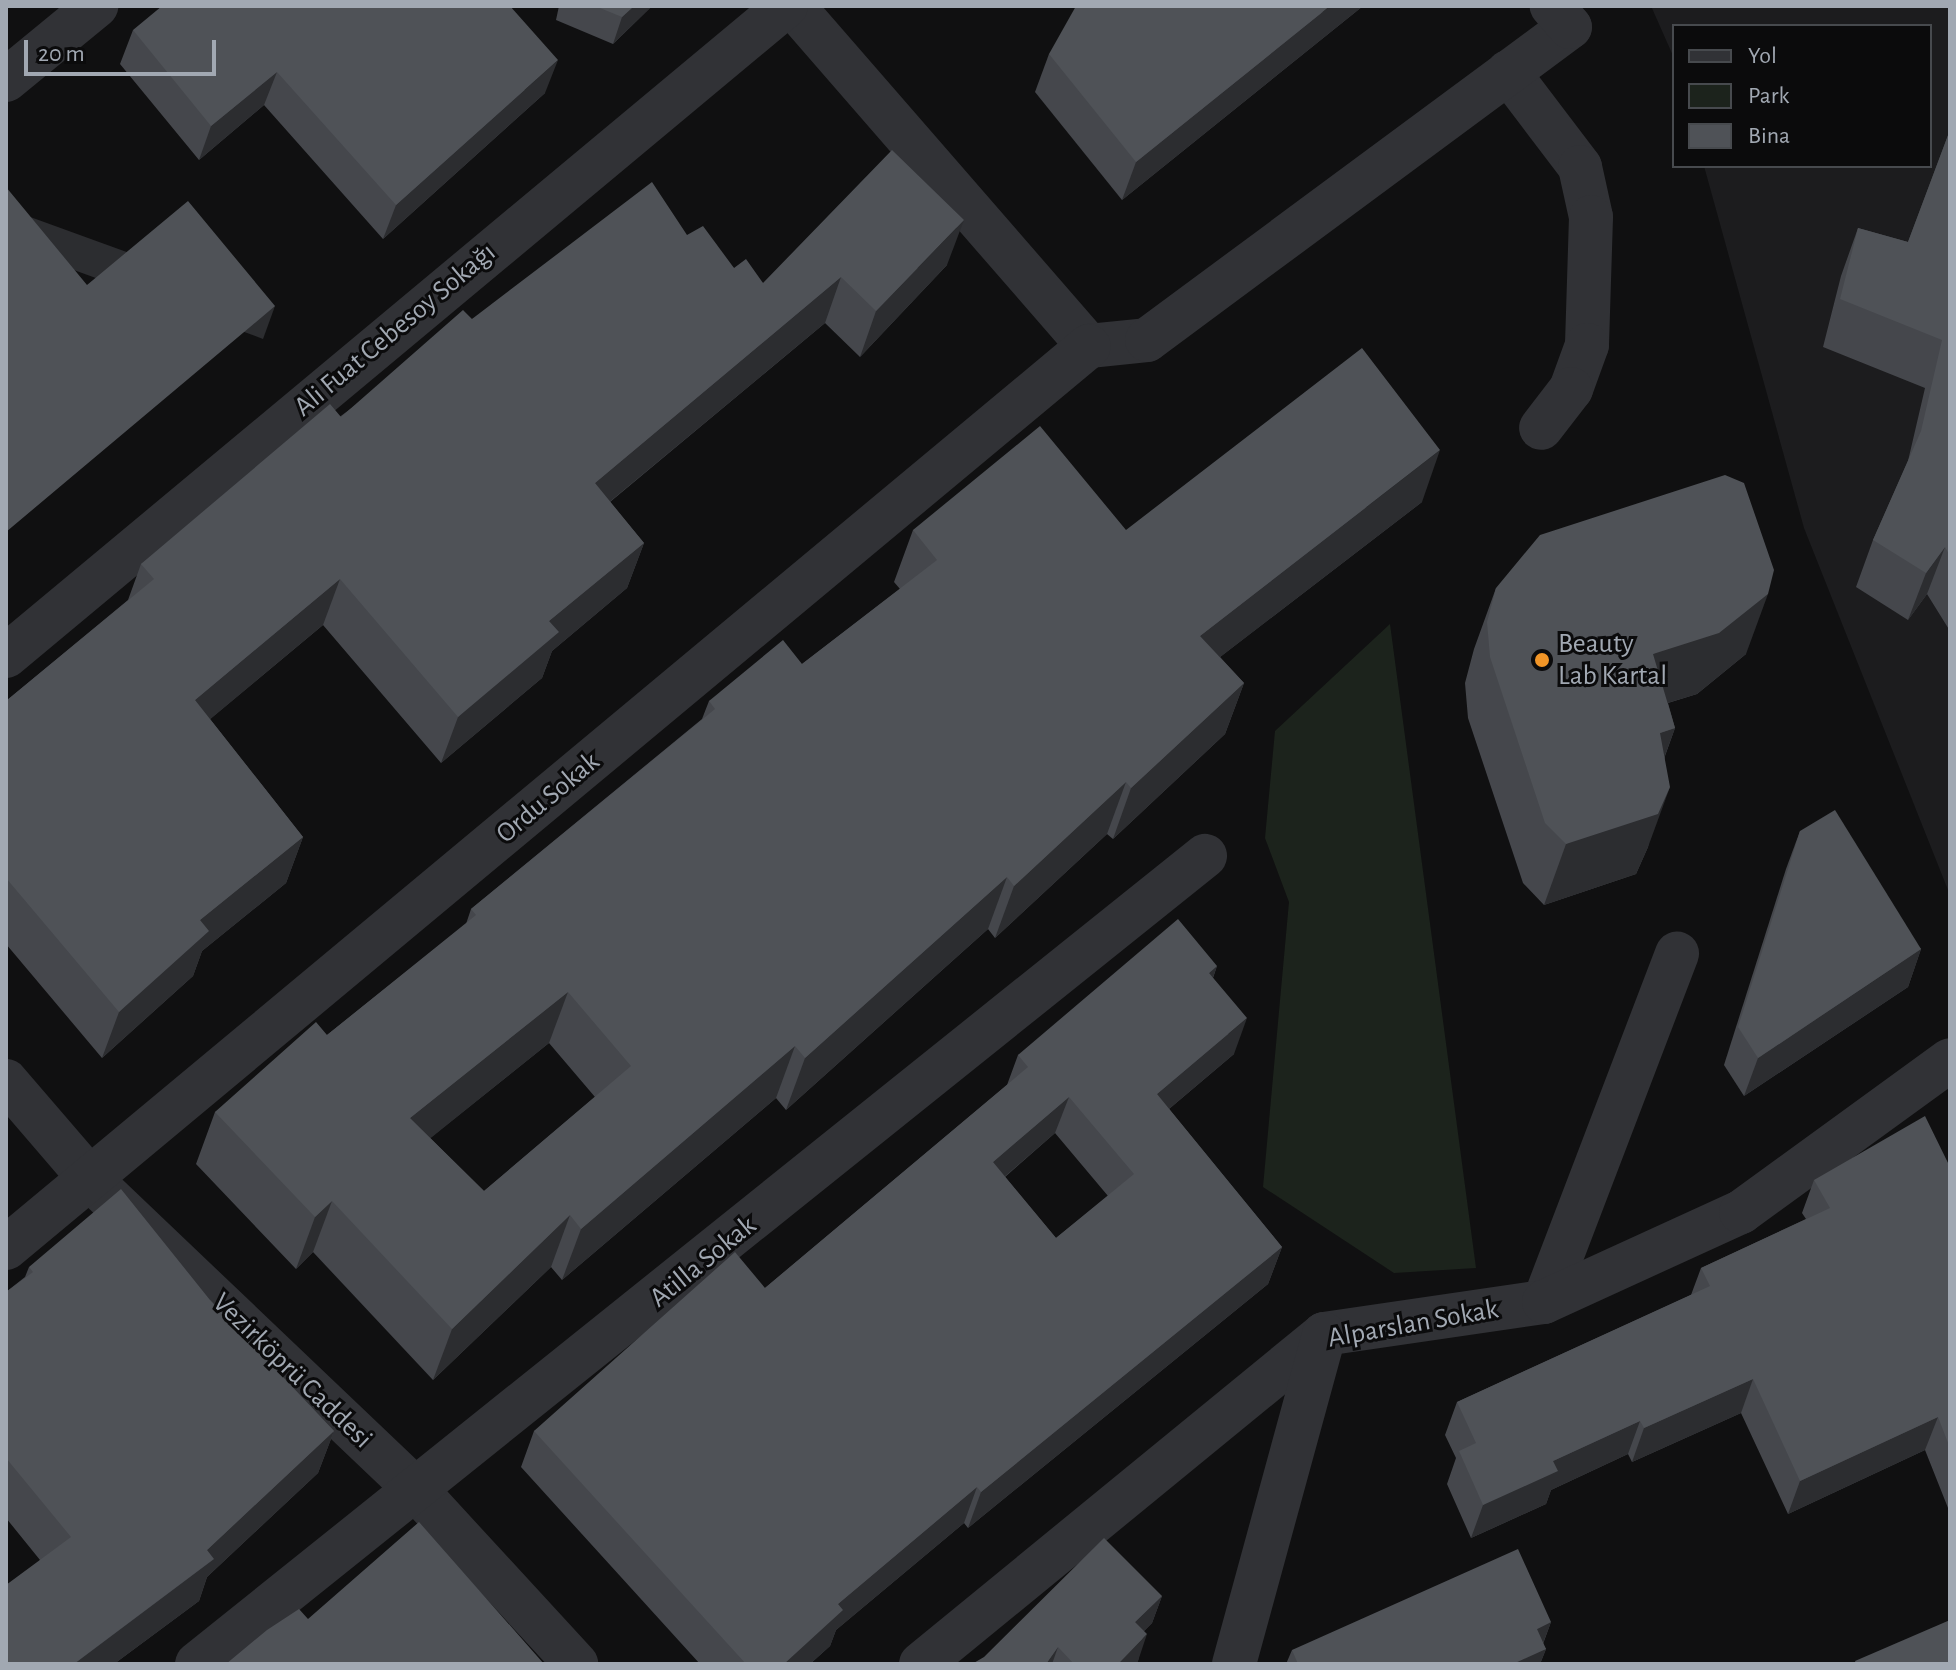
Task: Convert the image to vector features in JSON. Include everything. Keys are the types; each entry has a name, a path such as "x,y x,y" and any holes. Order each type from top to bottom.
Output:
{"street":[{"path":"6,80 96,6"},
{"name":"Ali Fuat Cebesoy Sokağı","path":"6,656 786,6"},
{"path":"793,6 1089,346 1147,340 1570,27 1552,6"},
{"path":"1508,72 1580,167 1591,217 1587,345 1571,389 1541,428"},
{"name":"Ordu Sokak","path":"6,1248 93,1182 1089,346"},
{"name":"Atilla Sokak","path":"197,1664 418,1492 1205,856"},
{"path":"1544,1302 1677,953"},
{"name":"Alparslan Sokak","path":"921,1664 1324,1334 1544,1302 1741,1212 1950,1060"},
{"name":"Vezirköprü Caddesi","path":"6,1081 93,1182 418,1492 576,1664"},
{"path":"1234,1664 1324,1334"}],"shaded area":[{"path":"1651,6 1950,6 1950,895 1804,528 1705,168 1932,168 1932,24 1672,24 1672,53"}],"green space":[{"path":"1390,624 1476,1268 1394,1273 1263,1187 1289,902 1265,838 1275,731"}],"building":[{"path":"162,6 510,6 558,60 396,205 277,72 211,126 133,30"},
{"path":"595,6 634,6 622,17"},
{"path":"1076,6 1330,6 1136,162 1049,54"},
{"path":"1950,130 1950,556 1945,547 1926,573 1873,540 1921,431 1942,340 1840,299 1858,228 1908,242"},
{"path":"892,150 964,220 876,311 841,277 595,483 644,543 549,621 559,632 458,717 340,579 195,700 303,837 200,920 209,931 119,1012 6,878 6,701 154,579 141,564 330,404 341,417 463,310 472,319 652,182 687,235 703,226 734,268 746,259 763,283"},
{"path":"6,187 87,285 188,201 275,306 6,532"},
{"path":"1362,348 1440,450 1200,636 1244,683 1131,788 1126,782 1014,886 1007,877 805,1058 795,1046 581,1229 570,1215 452,1329 332,1201 315,1217 215,1112 316,1022 327,1035 476,915 471,909 715,709 709,701 783,640 802,664 937,560 913,530 1040,426 1126,530","holes":["568,992 631,1066 484,1191 410,1118"]},
{"path":"1725,475 1744,483 1774,570 1768,594 1719,633 1653,654 1675,728 1660,733 1670,787 1658,814 1566,844 1545,823 1490,657 1487,622 1496,588 1540,535"},
{"path":"1835,810 1921,949 1758,1058 1738,1027 1800,831"},
{"path":"1178,919 1217,966 1209,973 1247,1018 1157,1094 1282,1247 981,1492 977,1487 838,1604 843,1610 784,1664 746,1664 534,1431 735,1252 765,1288 1028,1067 1018,1055","holes":["1069,1097 1134,1174 1056,1238 993,1162"]},
{"path":"1925,1116 1950,1167 1950,1448 1938,1417 1800,1481 1753,1379 1644,1428 1640,1421 1553,1461 1558,1471 1483,1505 1459,1451 1476,1443 1457,1402 1710,1286 1701,1268 1830,1208 1814,1180"},
{"path":"121,1189 210,1300 334,1431 207,1550 214,1559 74,1664 6,1664 6,1585 71,1537 6,1458 6,1292 33,1272 29,1267"},
{"path":"419,1522 544,1664 226,1664 267,1630 299,1609 308,1619"},
{"path":"1104,1538 1162,1596 1135,1622 1147,1634 1118,1664 1074,1664 1058,1647 1046,1664 972,1664 984,1657"},
{"path":"1518,1549 1551,1622 1537,1629 1546,1649 1513,1664 1298,1664 1292,1650"},
{"path":"1950,1620 1950,1664 1856,1664 1855,1661"}],"place":[{"name":"Beauty Lab Kartal","path":"1542,660"}]}
